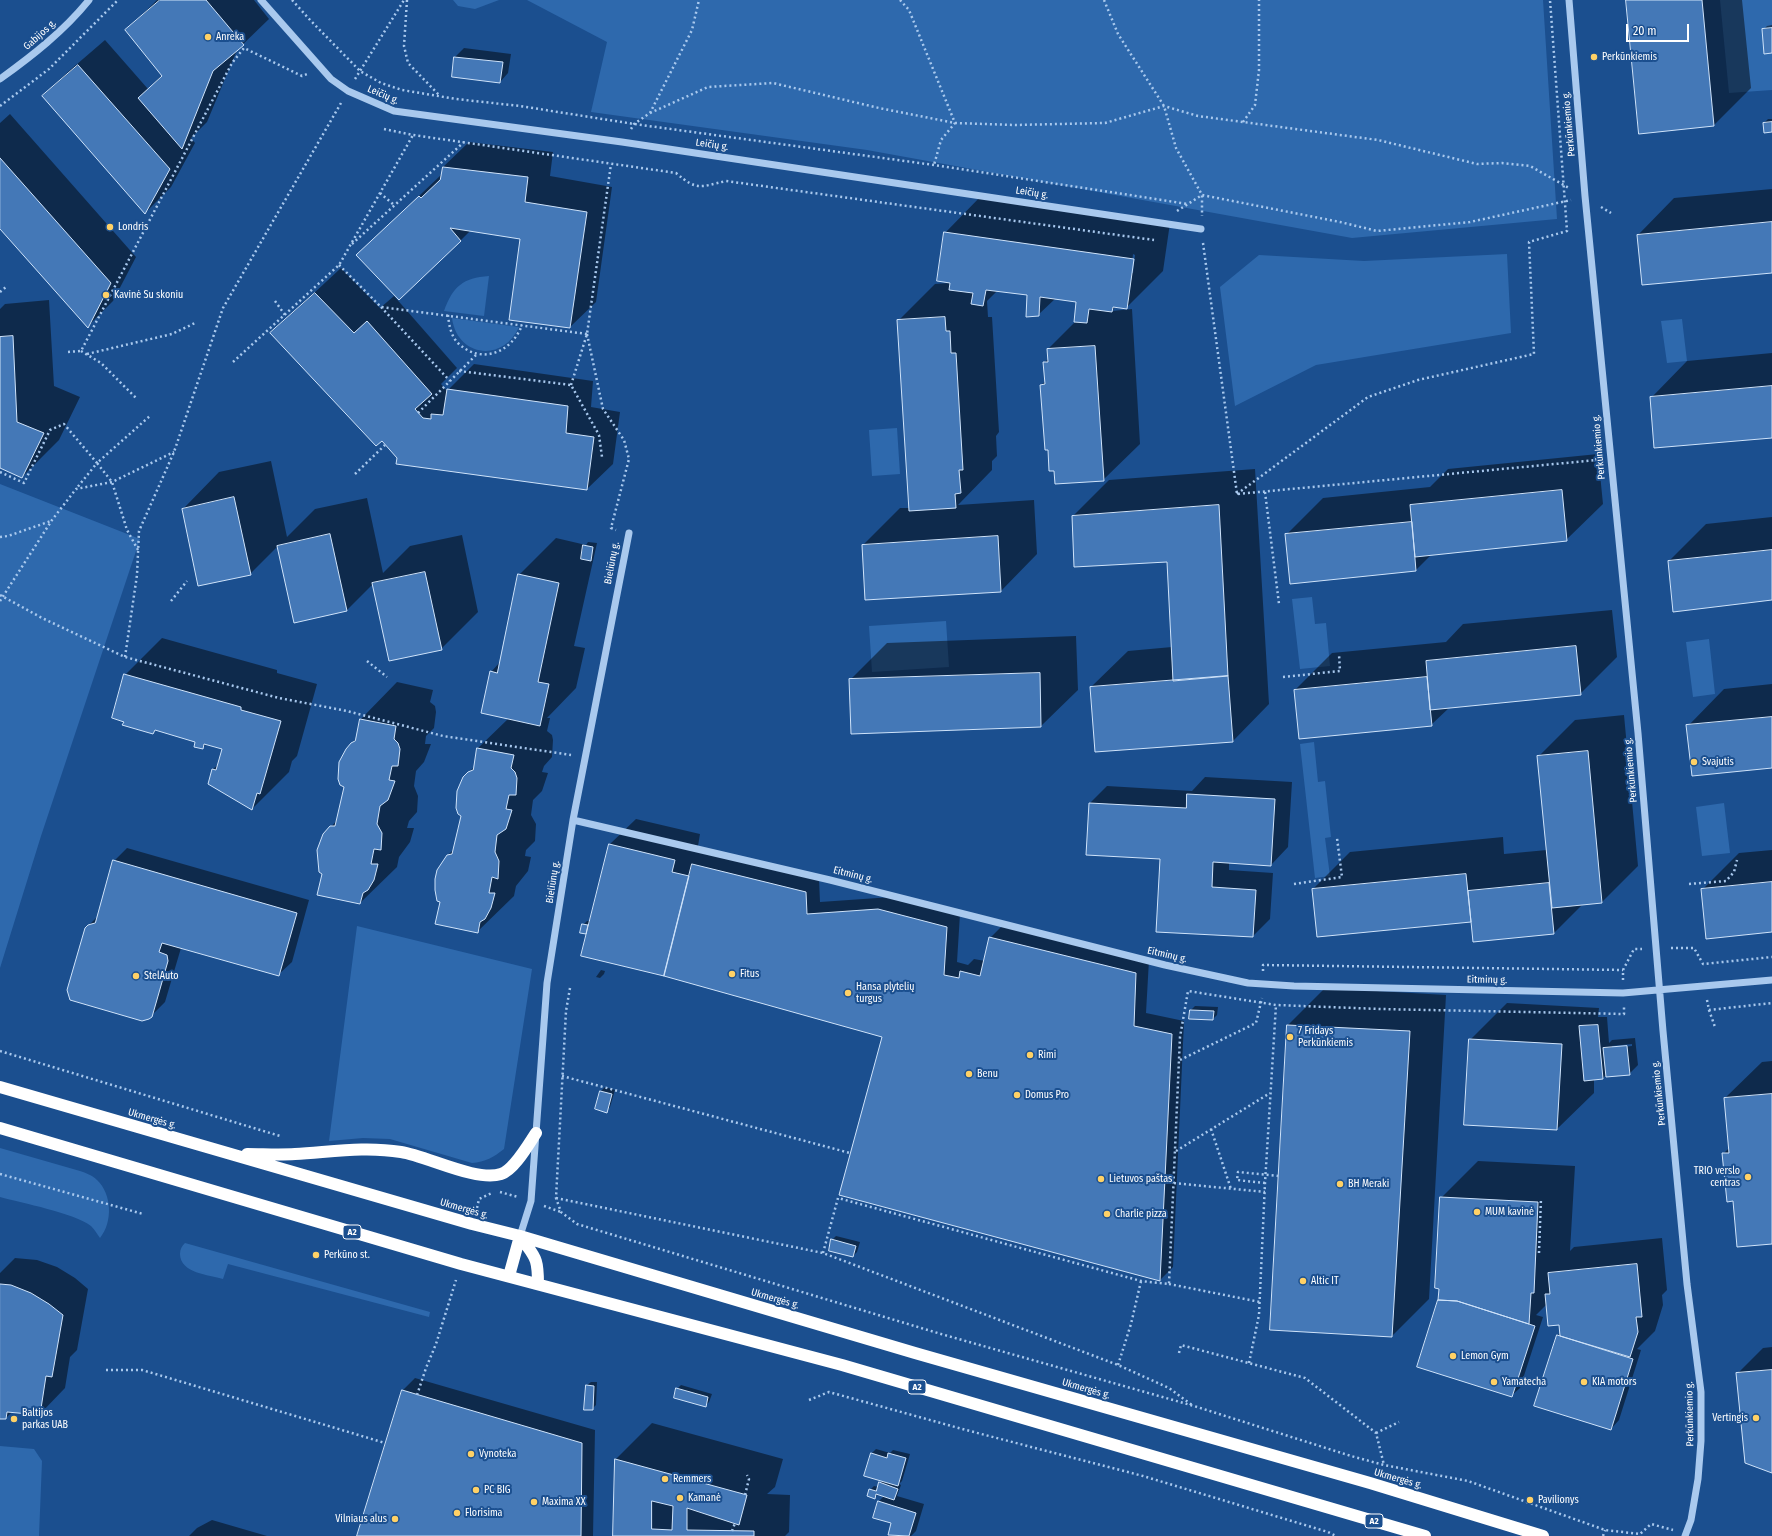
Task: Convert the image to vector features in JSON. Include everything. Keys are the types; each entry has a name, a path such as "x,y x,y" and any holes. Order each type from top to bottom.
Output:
{"highway":[{"name":"Ukmergės g.","path":"0,1087 520,1236 915,1353 1370,1483 1542,1536"},
{"name":"A2","path":"0,1128 453,1261 842,1365 1425,1536"},
{"path":"232,1154 294,1154 353,1149 377,1149 403,1152 473,1173 486,1175 501,1174 512,1166 536,1133"},
{"path":"509,1276 520,1236"},
{"path":"520,1236 536,1258 538,1265 538,1284"}],"street":[{"name":"Gabijos g.","path":"0,79 33,55 61,30 89,0"},
{"name":"Leičių g.","path":"261,0 331,79 348,90 394,112 622,142 1201,229"},
{"name":"Perkūnkiemio g.","path":"1569,0 1585,196 1638,733 1687,1284 1701,1392 1701,1441 1698,1479 1691,1520 1685,1536"},
{"name":"Bieliūnų g.","path":"520,1236 531,1201 547,982 573,820 628,533"},
{"name":"Eitminų g.","path":"573,820 830,880 1165,965 1248,983 1294,986 1623,993 1772,980"}],"path":[{"path":"0,106 50,69 118,0"},
{"path":"292,0 360,71 381,83 402,90 520,106 634,124 934,165 1188,204"},
{"path":"125,657 137,575 139,530 174,452 224,308 348,90 406,0"},
{"path":"406,0 404,46 408,63 440,96"},
{"path":"650,113 692,30 698,0"},
{"path":"900,0 909,10 956,123"},
{"path":"1243,122 1255,105 1259,70 1259,0"},
{"path":"1550,0 1567,232 1529,242 1534,354 1418,380 1368,397 1237,494 1610,458"},
{"path":"81,351 232,63 244,48 302,76 319,66"},
{"path":"622,142 634,124 650,113 708,87 773,83 880,108 956,123 1015,125 1104,123 1164,106 1198,116 1378,140 1477,164 1502,163 1530,166 1585,196 1611,213"},
{"path":"934,165 941,140 956,123"},
{"path":"384,129 413,135 676,173 689,185 699,187 711,186 726,181 1154,240"},
{"path":"233,362 339,265 413,135"},
{"path":"351,245 464,142"},
{"path":"602,457 599,435 571,385 587,334 611,164"},
{"path":"380,193 394,206"},
{"path":"1156,223 1202,195 1340,222 1377,231 1470,222 1565,202 1585,196"},
{"path":"339,265 381,307 450,381"},
{"path":"0,292 6,287"},
{"path":"275,301 285,315"},
{"path":"381,307 587,334"},
{"path":"448,315 452,334 459,343 467,349 478,353 490,354 511,345 519,335 522,325"},
{"path":"87,354 172,334 195,323"},
{"path":"587,334 603,409 624,440 628,459 610,528 628,533"},
{"path":"68,352 81,351 102,363 137,399"},
{"path":"418,412 478,353"},
{"path":"459,371 571,385"},
{"path":"0,601 1,595 52,520 97,463 151,415"},
{"path":"0,472 24,484 50,430 64,424 112,482 127,530 138,551"},
{"path":"355,474 385,445"},
{"path":"76,489 112,482 174,452"},
{"path":"1265,492 1279,604"},
{"path":"0,538 52,520"},
{"path":"171,601 187,581"},
{"path":"1,595 42,618 125,657 279,698 347,710 443,736 586,757"},
{"path":"1283,677 1340,671 1339,654"},
{"path":"367,661 387,677"},
{"path":"1294,884 1342,877 1337,838"},
{"path":"1689,884 1726,881 1734,872 1737,860"},
{"path":"1169,1284 1180,1037 1188,992 1276,1005 1380,1009 1624,1014 1623,970 1634,949 1694,948 1703,964 1772,957"},
{"path":"570,988 566,1011 556,1198 560,1212 577,1224 941,1334 1194,1406 1384,1465 1468,1482 1605,1530 1640,1534 1651,1524"},
{"path":"1249,1363 1259,1315 1260,1302 1265,1183 1276,1005"},
{"path":"1709,1010 1715,1026"},
{"path":"0,1051 283,1137"},
{"path":"562,1076 850,1153"},
{"path":"1176,1151 1271,1093"},
{"path":"1211,1129 1231,1189"},
{"path":"1265,1183 1238,1180 1238,1172 1278,1176"},
{"path":"0,1174 143,1214"},
{"path":"1174,1183 1265,1192"},
{"path":"556,1198 823,1253 1118,1365 1169,1388 1194,1406"},
{"path":"823,1253 838,1198 1141,1281 1169,1284 1260,1302"},
{"path":"1539,1253 1541,1198"},
{"path":"1118,1365 1131,1324 1141,1281"},
{"path":"1178,1353 1181,1345 1305,1378 1376,1433 1384,1465"},
{"path":"106,1370 131,1370 154,1373 385,1443"},
{"path":"809,1400 829,1392 966,1430 1143,1476 1328,1532 1336,1536"},
{"path":"1376,1433 1399,1422"},
{"path":"745,1495 749,1479 747,1475"},
{"path":"732,1531 735,1523"},
{"path":"1603,1536 1605,1530"}],"shaded area":[{"path":"453,0 499,0 475,9 458,6"},
{"path":"527,0 1543,0 1557,219 1352,238 867,150 591,112 607,42"},
{"path":"1720,0 1772,0 1772,90 1729,93"},
{"path":"1507,254 1511,333 1316,365 1235,406 1220,287 1259,255 1364,261"},
{"path":"489,276 484,316 444,311 451,295 460,285 472,279"},
{"path":"452,318 519,327 512,339 502,346 492,350 481,351 462,341 456,331"},
{"path":"1682,319 1687,361 1667,363 1661,321"},
{"path":"897,428 900,474 872,476 869,430"},
{"path":"0,484 140,539 41,836 0,968"},
{"path":"1312,597 1315,624 1326,623 1330,666 1300,669 1292,599"},
{"path":"946,621 949,667 872,672 869,626"},
{"path":"1709,639 1715,694 1693,697 1686,642"},
{"path":"1314,742 1318,782 1325,781 1331,837 1325,838 1330,876 1315,878 1300,744"},
{"path":"1724,803 1730,853 1702,856 1696,807"},
{"path":"357,926 532,969 504,1149 493,1157 481,1162 472,1163 390,1139 363,1138 329,1141"},
{"path":"0,1148 80,1171 95,1178 106,1193 109,1208 107,1224 100,1238 91,1226 83,1221 61,1213 0,1197"},
{"path":"185,1243 430,1312 429,1317 228,1264 223,1279 196,1272 185,1265 181,1260 180,1251"},
{"path":"0,1446 34,1449 42,1461 39,1536 0,1536"}],"building":[{"path":"160,0 206,0 244,45 213,71 182,149 138,98 162,76 125,30"},
{"path":"1626,0 1702,0 1714,126 1639,134"},
{"path":"1772,28 1772,53 1764,54 1762,29"},
{"path":"454,57 503,62 500,83 452,77"},
{"path":"78,65 170,169 145,214 42,96"},
{"path":"1772,122 1772,132 1764,133 1763,123"},
{"path":"0,158 111,283 88,328 0,229"},
{"path":"443,167 528,177 525,202 587,212 570,328 509,320 520,239 450,228 461,241 399,300 356,255 419,196 421,198 440,180"},
{"path":"1772,222 1772,273 1642,285 1637,235"},
{"path":"944,232 1134,259 1127,309 1113,307 1112,312 1089,309 1087,323 1074,322 1076,302 1040,297 1039,316 1026,317 1027,295 986,290 983,306 971,304 973,293 949,290 950,283 937,281"},
{"path":"315,293 354,333 367,321 432,394 415,409 423,418 431,419 431,414 443,415 447,389 568,406 566,433 594,437 587,490 396,464 397,458 382,441 376,446 270,333"},
{"path":"945,317 946,331 950,331 951,353 956,353 963,470 959,470 961,493 955,494 956,508 909,511 897,320"},
{"path":"13,336 17,422 44,433 22,478 0,468 0,337"},
{"path":"1095,346 1104,481 1055,484 1054,471 1049,471 1048,450 1045,450 1040,385 1045,384 1043,362 1048,362 1047,349"},
{"path":"1772,386 1772,438 1654,448 1650,397"},
{"path":"1562,490 1567,541 1415,557 1410,505"},
{"path":"234,497 251,575 198,586 182,509"},
{"path":"1219,505 1228,676 1173,681 1167,562 1074,567 1072,516"},
{"path":"1412,522 1416,571 1290,584 1285,534"},
{"path":"330,534 347,611 294,623 277,546"},
{"path":"998,536 1001,592 865,600 862,545"},
{"path":"583,545 593,547 591,561 581,559"},
{"path":"1772,550 1772,600 1673,612 1668,561"},
{"path":"425,572 442,650 389,661 372,583"},
{"path":"518,574 559,583 538,682 549,684 540,726 481,713 490,671 497,673"},
{"path":"1576,646 1581,695 1430,710 1426,661"},
{"path":"1040,673 1041,727 851,734 849,679"},
{"path":"124,674 241,707 241,710 281,721 260,794 257,793 252,810 208,784 212,769 216,770 222,749 204,744 203,749 194,747 195,742 155,730 153,734 122,725 124,722 112,718"},
{"path":"1228,676 1233,742 1095,752 1090,687"},
{"path":"1427,677 1432,726 1299,739 1294,690"},
{"path":"1772,717 1772,768 1692,776 1686,725"},
{"path":"360,719 396,726 394,739 398,743 400,749 398,766 392,766 389,780 395,781 388,800 380,806 377,824 382,833 381,850 374,849 371,864 378,864 374,880 368,890 363,893 360,904 317,895 322,874 319,872 317,850 323,834 330,826 335,826 344,787 340,785 338,779 339,762 346,749 355,741"},
{"path":"477,748 514,755 511,768 515,772 517,778 516,795 509,795 506,809 512,810 506,829 497,835 495,852 499,861 498,879 492,877 489,893 495,893 491,908 485,919 480,922 478,933 435,924 440,902 437,901 435,890 437,870 447,855 452,854 461,816 458,814 456,808 457,791 463,777 468,772 473,770"},
{"path":"1588,751 1602,903 1552,908 1537,756"},
{"path":"1187,794 1275,799 1271,866 1213,862 1212,887 1256,890 1253,937 1156,932 1160,859 1086,855 1089,803 1186,808"},
{"path":"609,844 675,860 672,872 689,876 664,976 581,956"},
{"path":"113,860 297,913 279,976 162,943 159,952 167,955 168,961 152,1017 149,1019 142,1021 70,1000 67,990 85,928 88,925 95,923"},
{"name":"Domus Pro","path":"692,864 806,892 807,914 878,909 947,927 944,975 959,978 960,971 980,976 989,937 1136,973 1134,1026 1172,1034 1160,1281 839,1195 882,1037 664,976"},
{"path":"1466,874 1471,922 1317,937 1312,889"},
{"path":"1772,882 1772,932 1706,939 1701,889"},
{"path":"1549,883 1554,934 1473,942 1468,891"},
{"path":"582,924 588,925 586,934 580,933"},
{"path":"1190,1010 1214,1011 1213,1020 1189,1019"},
{"name":"BH Meraki","path":"1287,1025 1410,1031 1392,1337 1270,1330"},
{"path":"1598,1025 1603,1079 1584,1081 1579,1026"},
{"path":"1469,1039 1562,1044 1557,1130 1464,1125"},
{"path":"1627,1046 1630,1075 1606,1077 1603,1048"},
{"path":"600,1091 612,1094 607,1113 595,1109"},
{"name":"TRIO verslo centras","path":"1772,1094 1772,1244 1737,1247 1733,1201 1727,1202 1722,1153 1729,1153 1724,1098"},
{"path":"1440,1197 1538,1202 1534,1293 1531,1293 1529,1324 1457,1301 1438,1300 1439,1289 1435,1288"},
{"path":"831,1239 856,1246 853,1257 829,1251"},
{"path":"1637,1264 1642,1317 1636,1317 1638,1332 1630,1357 1560,1336 1559,1325 1548,1326 1545,1294 1550,1294 1548,1273"},
{"path":"0,1284 11,1285 31,1293 63,1315 52,1377 46,1376 40,1415 7,1412 6,1419 0,1419"},
{"path":"1438,1300 1457,1301 1535,1326 1512,1397 1417,1367"},
{"name":"KIA motors","path":"1557,1335 1633,1359 1611,1430 1534,1406"},
{"name":"Vertingis","path":"1772,1370 1772,1473 1745,1463 1736,1373"},
{"path":"586,1385 594,1386 593,1410 584,1410"},
{"path":"676,1388 708,1397 706,1407 674,1398"},
{"name":"PC BIG","path":"402,1390 582,1443 581,1536 357,1536"},
{"path":"871,1453 887,1458 888,1453 906,1458 898,1486 864,1476"},
{"name":"Kamanė","path":"615,1459 747,1495 739,1525 687,1508 687,1530 754,1531 754,1536 613,1536","holes":["652,1501 673,1506 672,1530 652,1529"]},
{"path":"879,1482 898,1489 894,1500 876,1494 875,1499 867,1496 869,1489 876,1491"},
{"path":"878,1501 916,1513 909,1536 888,1535 891,1523 873,1518"}],"place":[{"name":"Anreka","path":"208,37"},
{"name":"Perkūnkiemis","path":"1594,57"},
{"name":"Londris","path":"110,227"},
{"name":"Kavinė Su skoniu","path":"106,295"},
{"name":"Svajutis","path":"1694,762"},
{"name":"Fitus","path":"732,974"},
{"name":"StelAuto","path":"136,976"},
{"name":"Hansa plytelių turgus","path":"848,993"},
{"name":"7 Fridays Perkūnkiemis","path":"1290,1037"},
{"name":"Rimi","path":"1030,1055"},
{"name":"Benu","path":"969,1074"},
{"name":"Domus Pro","path":"1017,1095"},
{"name":"TRIO verslo centras","path":"1748,1177"},
{"name":"Lietuvos paštas","path":"1101,1179"},
{"name":"BH Meraki","path":"1340,1184"},
{"name":"MUM kavinė","path":"1477,1212"},
{"name":"Charlie pizza","path":"1107,1214"},
{"name":"Perkūno st.","path":"316,1255"},
{"name":"Altic IT","path":"1303,1281"},
{"name":"Lemon Gym","path":"1453,1356"},
{"name":"Yamatecha","path":"1494,1382"},
{"name":"KIA motors","path":"1584,1382"},
{"name":"Vertingis","path":"1756,1418"},
{"name":"Baltijos parkas UAB","path":"14,1419"},
{"name":"Vynoteka","path":"471,1454"},
{"name":"Remmers","path":"665,1479"},
{"name":"PC BIG","path":"476,1490"},
{"name":"Kamanė","path":"680,1498"},
{"name":"Pavilionys","path":"1530,1500"},
{"name":"Maxima XX","path":"534,1502"},
{"name":"Florisima","path":"457,1513"},
{"name":"Vilniaus alus","path":"395,1519"}]}
